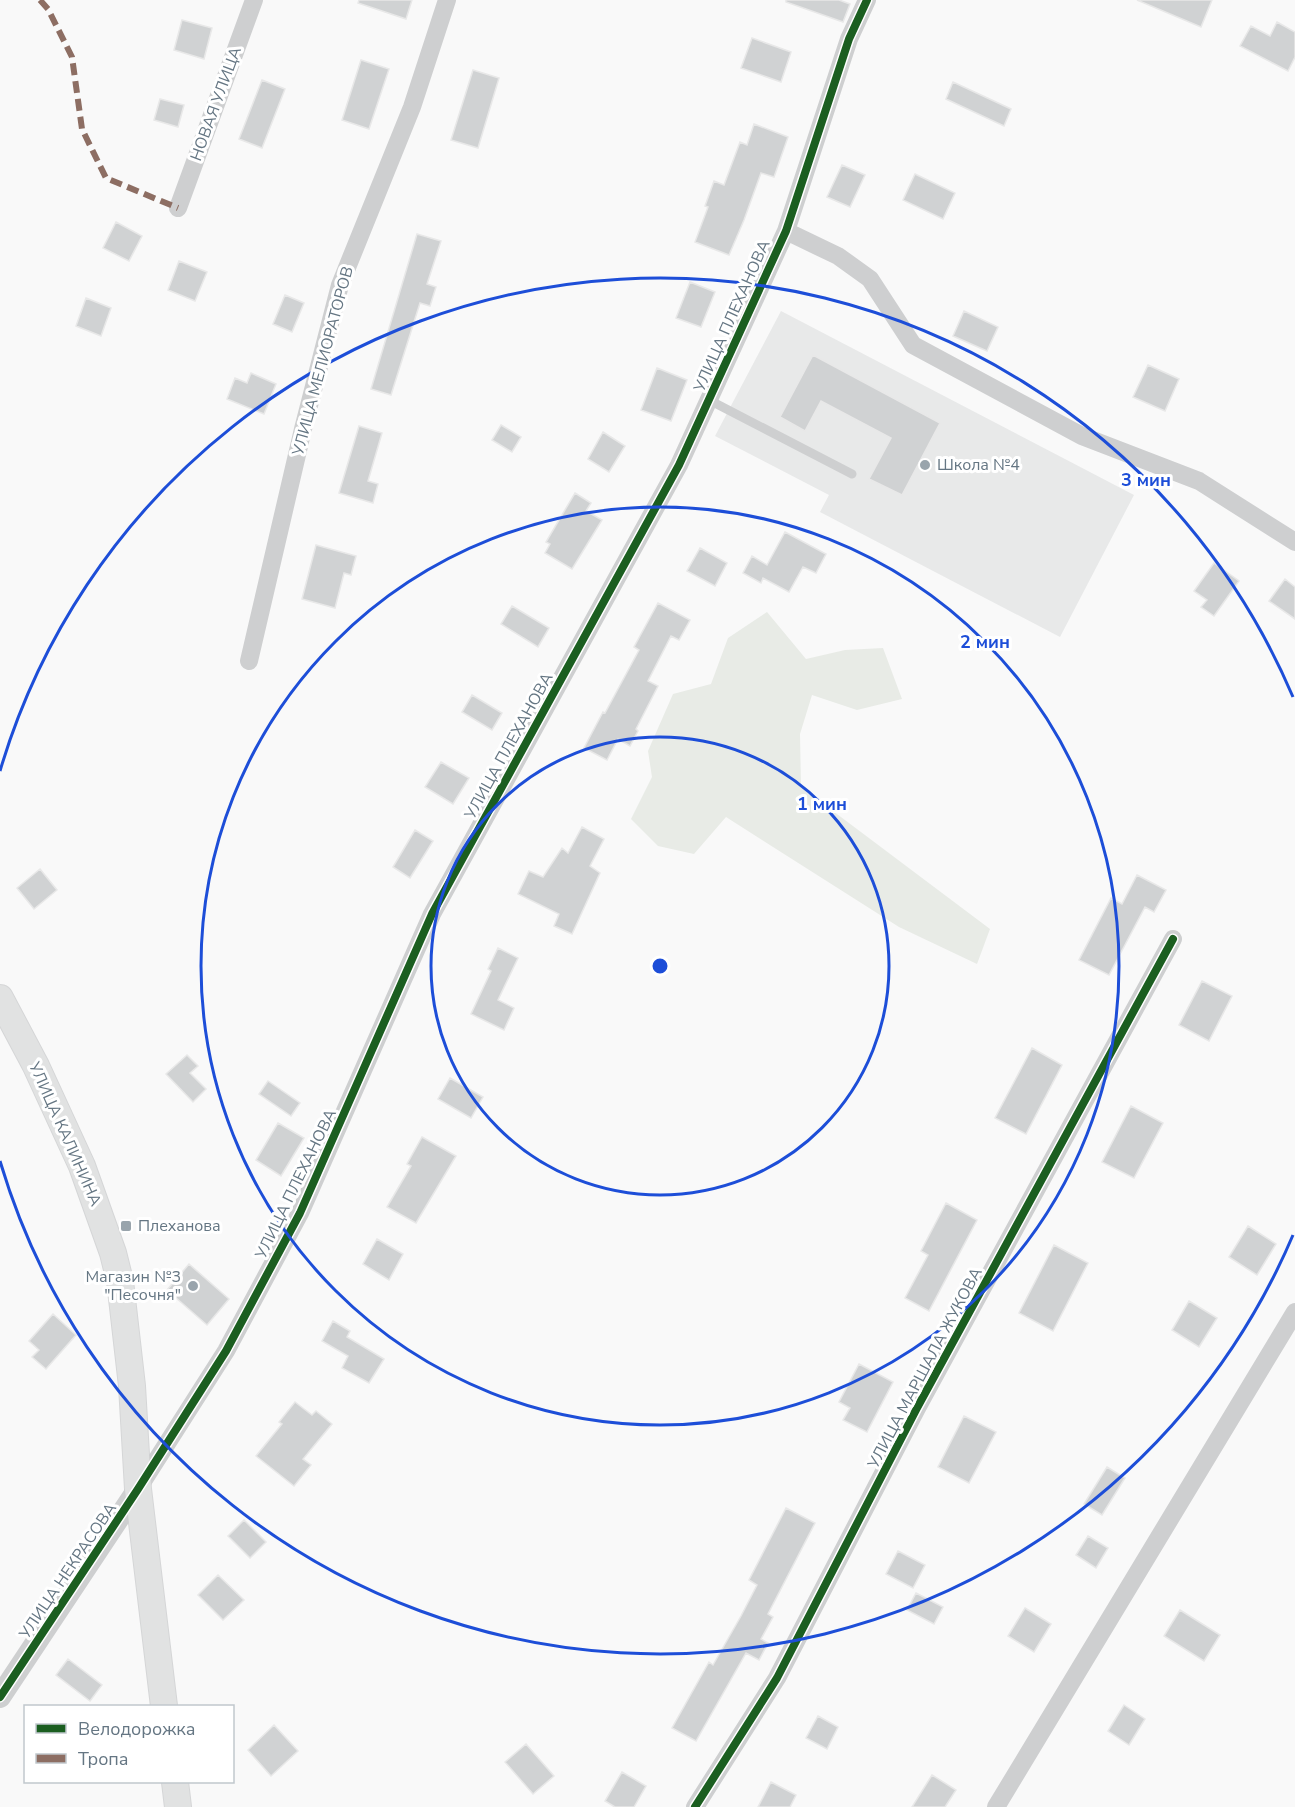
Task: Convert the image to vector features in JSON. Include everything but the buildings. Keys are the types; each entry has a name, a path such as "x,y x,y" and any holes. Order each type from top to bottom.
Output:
{"main road":[{"name":"УЛИЦА КАЛИНИНА","path":"0,998 36,1066 82,1166 113,1253 120,1281 132,1386 138,1489 164,1705"},
{"path":"174,1783 178,1807"}],"street":[{"name":"НОВАЯ УЛИЦА","path":"178,208 254,0"},
{"name":"УЛИЦА МЕЛИОРАТОРОВ","path":"249,661 303,429 340,285 412,108 447,0"},
{"name":"УЛИЦА ПЛЕХАНОВА","path":"138,1489 226,1351 300,1213 432,914 679,465 786,231 849,39 867,0"},
{"name":"УЛИЦА ПЛЕХАНОВА","path":"786,231 838,255 870,279 913,345 1082,436 1199,482 1295,542"},
{"name":"УЛИЦА МАРШАЛА ЖУКОВА","path":"696,1807 777,1678 923,1398 1173,939"},
{"path":"996,1807 1295,1312"},
{"name":"УЛИЦА НЕКРАСОВА","path":"0,1697 138,1489"}],"lane":[{"path":"709,400 852,474"}],"shaded area":[{"name":"Школа №4","path":"781,311 1134,495 1060,637 820,512 829,495 715,436"},
{"path":"767,612 806,659 845,650 883,648 902,699 857,710 812,695 800,734 801,787 990,929 977,964 899,927 726,817 694,854 658,846 631,819 652,777 648,751 673,694 711,684 728,638"}],"marked path":[{"path":"40,0 48,9 72,57 82,129 106,178 178,208"}],"cycle path":[{"path":"0,1697 226,1351 300,1213 432,914 679,465 786,231 849,39 867,0"},
{"path":"695,1807 777,1678 917,1408 1173,939"}],"place":[{"name":"Школа №4","path":"925,465"},
{"name":"Плеханова","path":"126,1226"},
{"name":"Магазин №3 \"Песочня\"","path":"193,1286"}]}
